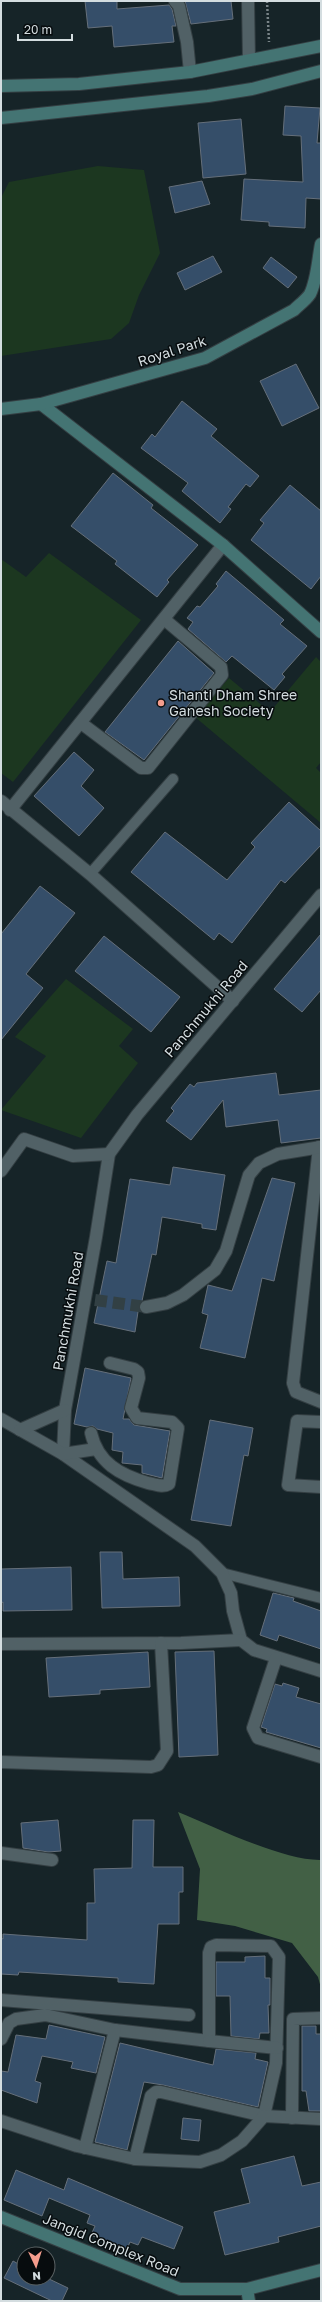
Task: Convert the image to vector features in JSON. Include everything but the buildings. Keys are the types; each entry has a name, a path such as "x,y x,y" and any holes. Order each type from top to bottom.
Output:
{"street":[{"path":"175,1 179,6 187,42 190,72"},
{"path":"248,1 249,60"},
{"path":"1,86 79,84 190,72 321,46"},
{"path":"1,118 208,96 252,89 321,71"},
{"name":"Royal Park","path":"1,409 41,404 205,358 294,310 310,294 321,244"},
{"path":"41,404 223,545 321,632"},
{"path":"10,810 223,545"},
{"path":"81,723 141,768 148,768 222,675 221,666 164,619"},
{"path":"1,801 10,810 90,874 233,1001"},
{"name":"Panchmukhi Road","path":"64,1454 65,1410 91,1299 108,1154 137,1115 321,895"},
{"path":"1,1171 24,1139 73,1156 108,1154"},
{"path":"146,1307 167,1303 183,1295 215,1270 226,1252 250,1175 258,1163 278,1154 320,1147 293,1383 296,1392 321,1402"},
{"path":"91,1433 96,1449 108,1464 128,1477 161,1486 165,1486 170,1481 178,1428 172,1422 137,1418 131,1408 139,1378 138,1372 134,1369 110,1363"},
{"path":"20,1430 65,1410"},
{"path":"1,1419 64,1454 195,1546 222,1573 231,1593 232,1611 241,1640 254,1650 321,1671"},
{"path":"321,1422 297,1421 288,1485 321,1487"},
{"path":"64,1454 96,1449"},
{"path":"1,1644 161,1643 241,1640"},
{"path":"1,1762 151,1767 158,1765 167,1751 161,1643"},
{"path":"276,1658 254,1732 258,1738 321,1757"},
{"path":"1,1853 52,1860"},
{"path":"1,2122 85,2148 135,2159 200,2162 221,2155 242,2141 264,2116 276,2063 279,1957 276,1950 265,1946 216,1945 211,1947 209,1953 209,2041"},
{"path":"1,2000 188,2015"},
{"path":"1,2039 9,2023 16,2019 45,2015 114,2030 277,2048"},
{"path":"292,2118 293,2019 321,2018"},
{"path":"85,2148 114,2030"},
{"path":"135,2159 151,2096 156,2092 264,2116 321,2119"},
{"name":"Jangid Complex Road","path":"1,2217 180,2289 248,2295 321,2270"}],"lane":[{"path":"90,874 173,779"},
{"path":"222,1573 321,1598"}],"path":[{"path":"268,1 269,56"}],"green space":[{"path":"98,166 144,170 160,253 139,295 129,323 111,339 1,356 1,198 9,182"},
{"path":"49,553 141,620 13,782 1,773 1,559 26,577"},
{"path":"316,657 321,662 321,762 316,768 321,773 321,823 195,717 229,678 270,712"},
{"path":"66,979 133,1029 119,1046 138,1063 81,1138 1,1110 46,1056 15,1037"},
{"path":"178,1812 269,1849 305,1859 321,1860 321,1988 318,1977 292,1943 235,1926 197,1920 200,1869"}],"tunnel":[{"path":"95,1300 146,1307"}],"place":[{"name":"Shanti Dham Shree Ganesh Society","path":"161,703"}]}
